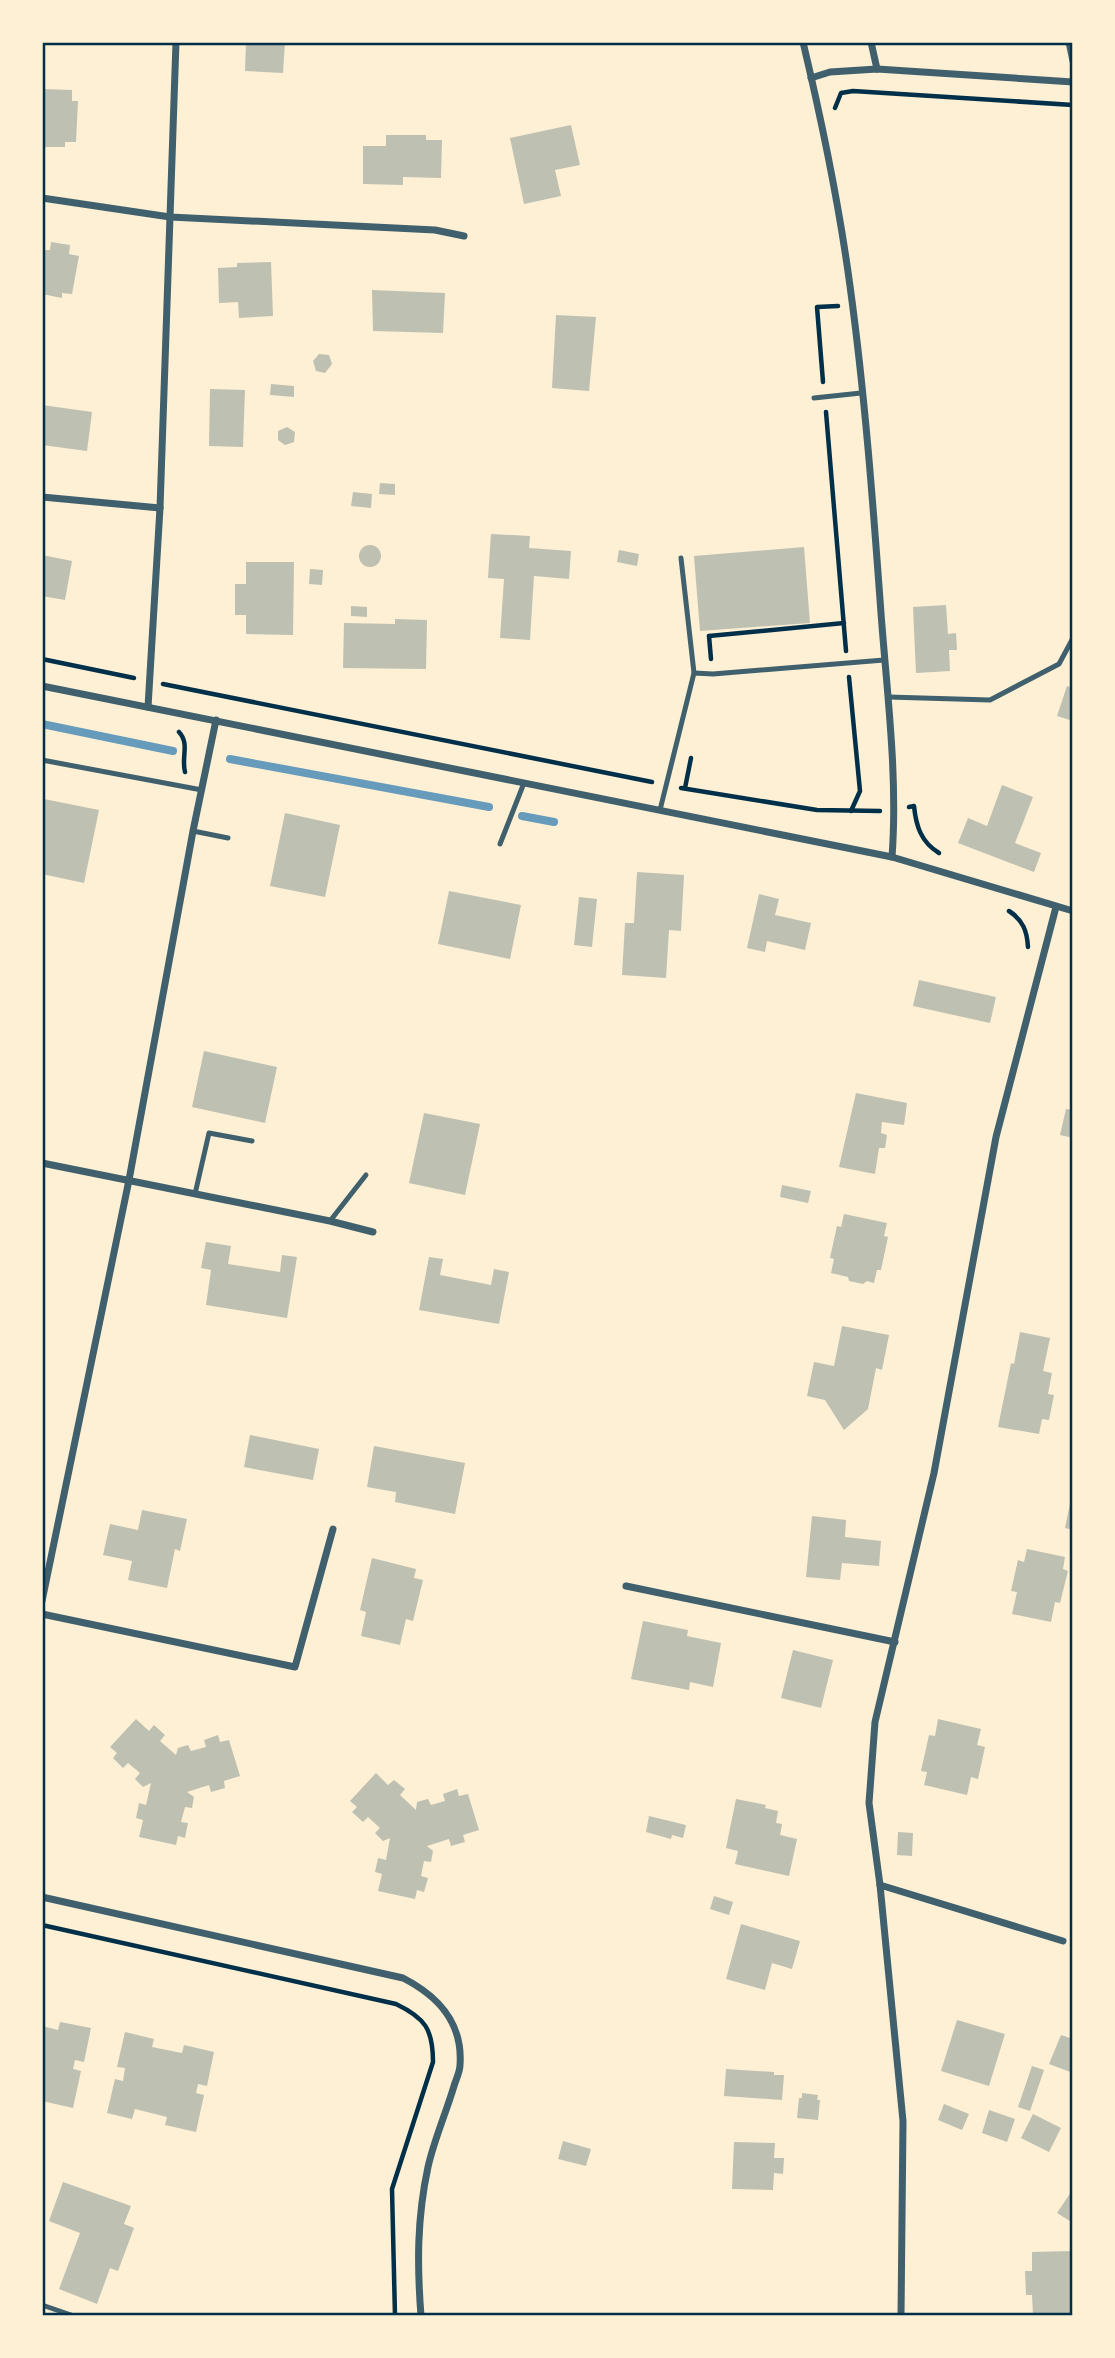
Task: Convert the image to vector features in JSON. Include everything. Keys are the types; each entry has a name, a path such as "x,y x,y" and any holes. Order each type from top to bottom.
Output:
{"street":[{"path":"148,707 160,508 176,42"},
{"path":"803,42 831,172 852,305 862,393 888,697 895,812 892,857"},
{"path":"871,42 877,69"},
{"path":"1069,42 1073,61"},
{"path":"811,79 830,72 877,69 1073,82"},
{"path":"42,198 170,218 435,230 464,236"},
{"path":"42,497 160,508"},
{"path":"42,686 892,857 1073,911"},
{"path":"42,1601 129,1180 216,720"},
{"path":"901,2316 903,2121 880,1885 869,1803 875,1722 934,1474 996,1137 1056,907"},
{"path":"42,1163 330,1220 373,1232"},
{"path":"42,1614 295,1667 332,1529"},
{"path":"626,1586 895,1642"},
{"path":"880,1885 1063,1941"},
{"path":"42,1897 403,1978 424,1989 445,2007 457,2035 460,2066 428,2164 420,2208 416,2260 421,2316"}],"lane":[{"path":"814,398 862,393"},
{"path":"660,810 695,673 681,558"},
{"path":"888,697 990,700 1059,664 1073,638"},
{"path":"695,673 884,660"},
{"path":"42,760 202,790"},
{"path":"500,844 524,783"},
{"path":"194,831 228,838"},
{"path":"195,1194 209,1133 252,1140"},
{"path":"330,1220 366,1175"},
{"path":"42,2305 74,2316"}],"path":[{"path":"835,109 841,93 853,91 1073,105"},
{"path":"851,811 860,791 817,307 852,305"},
{"path":"691,638 844,623"},
{"path":"42,659 762,802 826,811 895,812 914,806"},
{"path":"185,688 175,729 186,745 182,762 189,787"},
{"path":"42,1925 396,2004 420,2017 433,2043 433,2062 392,2189 395,2316"}],"building":[{"path":"246,42 285,42 283,73 245,71"},
{"path":"42,89 72,90 72,101 78,101 76,142 65,142 65,147 42,147"},
{"path":"571,125 580,165 555,170 561,196 524,204 510,138"},
{"path":"386,135 426,135 426,140 442,140 441,178 403,177 403,185 363,184 363,146 386,146"},
{"path":"51,242 70,245 69,254 79,256 72,294 62,293 62,298 42,294 42,250 50,250"},
{"path":"271,262 273,316 239,318 238,302 219,303 218,268 237,267 237,263"},
{"path":"372,290 445,293 443,333 373,331"},
{"path":"556,315 596,317 589,391 552,388"},
{"path":"319,354 329,355 332,364 325,373 316,371 313,361"},
{"path":"271,384 294,386 294,397 270,395"},
{"path":"210,389 245,390 243,447 209,446"},
{"path":"42,405 92,412 87,451 42,445"},
{"path":"287,427 295,432 294,442 285,445 278,440 278,431"},
{"path":"380,483 395,484 395,495 379,494"},
{"path":"353,492 372,494 371,508 351,506"},
{"path":"491,534 530,536 529,548 571,551 569,579 534,576 530,640 500,638 504,579 488,578"},
{"path":"370,545 378,548 381,556 378,564 370,567 362,564 359,556 362,548"},
{"path":"804,547 810,623 700,631 694,556"},
{"path":"619,550 639,554 637,566 617,562"},
{"path":"42,555 72,561 65,600 42,596"},
{"path":"246,562 294,562 293,635 246,634 246,615 235,615 235,584 246,584"},
{"path":"310,569 323,570 322,585 309,584"},
{"path":"946,605 948,634 956,633 957,650 949,650 950,671 916,673 913,607"},
{"path":"351,606 367,607 367,617 351,616"},
{"path":"395,619 427,620 426,669 343,668 344,623 395,624"},
{"path":"1067,686 1073,688 1073,721 1057,716"},
{"path":"1002,785 1033,797 1015,843 1041,853 1034,872 958,843 968,818 987,826"},
{"path":"44,799 99,810 84,883 42,874"},
{"path":"285,813 340,825 325,897 270,886"},
{"path":"637,872 684,875 681,931 669,930 666,978 622,975 625,923 634,923"},
{"path":"449,891 521,905 510,959 438,944"},
{"path":"759,894 779,899 775,915 811,923 805,950 767,941 765,952 747,948"},
{"path":"579,897 597,899 592,947 574,945"},
{"path":"919,980 996,997 990,1023 913,1006"},
{"path":"204,1051 277,1067 265,1123 192,1107"},
{"path":"856,1093 907,1103 904,1125 882,1122 881,1133 887,1135 885,1148 879,1148 875,1174 839,1167"},
{"path":"1066,1109 1073,1110 1073,1138 1060,1135"},
{"path":"424,1113 480,1124 465,1195 409,1183"},
{"path":"782,1185 811,1191 808,1203 780,1197"},
{"path":"844,1214 887,1223 884,1236 888,1237 881,1270 877,1270 874,1283 849,1281 848,1277 831,1273 834,1259 830,1258 837,1226 841,1227"},
{"path":"206,1242 231,1246 228,1264 280,1272 282,1255 297,1257 287,1318 206,1305 211,1270 201,1268"},
{"path":"429,1257 443,1259 440,1275 491,1285 494,1269 509,1272 499,1324 419,1310"},
{"path":"842,1326 889,1335 882,1370 876,1368 868,1409 844,1430 825,1400 807,1396 814,1362 834,1366"},
{"path":"1020,1332 1050,1338 1043,1371 1052,1373 1048,1394 1054,1395 1049,1420 1042,1419 1039,1434 998,1427"},
{"path":"250,1435 319,1449 313,1480 244,1467"},
{"path":"374,1446 465,1463 455,1514 395,1502 396,1492 367,1487"},
{"path":"1070,1504 1073,1504 1073,1530 1065,1528"},
{"path":"142,1510 187,1519 180,1551 175,1549 167,1588 128,1580 132,1561 103,1555 110,1524 138,1530"},
{"path":"812,1516 846,1520 845,1537 881,1541 879,1566 842,1563 840,1580 806,1577"},
{"path":"1027,1549 1065,1557 1063,1569 1068,1571 1060,1603 1055,1602 1051,1622 1012,1614 1017,1592 1011,1591 1018,1560 1024,1562"},
{"path":"372,1558 416,1569 414,1578 423,1580 413,1621 406,1619 400,1645 361,1636 366,1612 360,1610"},
{"path":"643,1621 688,1630 687,1636 721,1643 713,1687 690,1682 689,1690 631,1679"},
{"path":"793,1650 833,1660 821,1708 781,1698"},
{"path":"136,1719 149,1731 154,1725 165,1735 160,1741 176,1755 178,1748 188,1745 191,1751 206,1747 204,1740 218,1735 220,1742 229,1740 240,1776 224,1781 225,1788 211,1792 209,1785 187,1792 194,1797 192,1808 185,1807 181,1822 188,1823 185,1838 178,1836 176,1845 139,1837 143,1820 136,1818 139,1803 146,1805 151,1783 143,1787 135,1779 140,1773 128,1763 123,1768 113,1758 117,1753 110,1747"},
{"path":"938,1719 981,1729 977,1745 985,1747 978,1779 971,1777 967,1795 924,1785 927,1772 921,1771 929,1735 935,1736"},
{"path":"376,1773 388,1785 394,1780 405,1789 400,1795 416,1810 417,1802 428,1799 431,1805 445,1801 443,1794 457,1789 459,1796 468,1794 479,1830 463,1835 465,1842 451,1846 449,1839 427,1846 433,1851 431,1862 424,1861 421,1876 428,1878 424,1892 417,1890 415,1899 378,1891 382,1874 375,1872 378,1858 386,1860 390,1838 383,1841 375,1833 380,1828 368,1817 363,1822 352,1812 357,1807 350,1801"},
{"path":"736,1799 766,1805 765,1808 778,1811 776,1823 782,1824 780,1835 797,1839 789,1876 735,1864 738,1851 726,1848"},
{"path":"649,1816 686,1825 683,1838 672,1835 671,1839 646,1832"},
{"path":"898,1832 913,1833 912,1856 897,1855"},
{"path":"714,1896 733,1902 729,1915 710,1909"},
{"path":"741,1924 800,1941 792,1969 772,1963 765,1990 726,1979"},
{"path":"957,2020 1005,2034 989,2086 941,2071"},
{"path":"60,2022 91,2028 84,2062 75,2060 73,2069 81,2071 73,2108 42,2101 42,2026 58,2030"},
{"path":"125,2032 154,2039 152,2047 182,2053 184,2045 214,2052 207,2086 198,2084 196,2093 204,2095 196,2132 165,2125 167,2117 135,2109 132,2119 107,2113 115,2079 123,2081 125,2068 117,2067"},
{"path":"1061,2035 1073,2039 1073,2073 1049,2064"},
{"path":"1032,2066 1044,2070 1030,2111 1018,2107"},
{"path":"726,2069 784,2075 782,2100 724,2096"},
{"path":"802,2093 818,2095 818,2120 797,2118"},
{"path":"944,2104 969,2114 962,2130 938,2120"},
{"path":"989,2110 1015,2119 1007,2142 982,2133"},
{"path":"1033,2114 1061,2128 1049,2152 1021,2138"},
{"path":"563,2141 591,2149 586,2166 558,2159"},
{"path":"734,2142 775,2143 774,2158 784,2158 783,2174 774,2173 773,2190 732,2189"},
{"path":"63,2182 131,2206 124,2224 134,2228 118,2271 110,2268 97,2304 59,2289 80,2233 49,2221"},
{"path":"1073,2189 1073,2223 1057,2213"},
{"path":"1073,2251 1073,2314 1033,2315 1032,2295 1026,2295 1025,2271 1032,2271 1032,2252"}],"waterway":[{"path":"42,724 173,751"},
{"path":"230,759 489,807"},
{"path":"522,816 554,822"}]}
